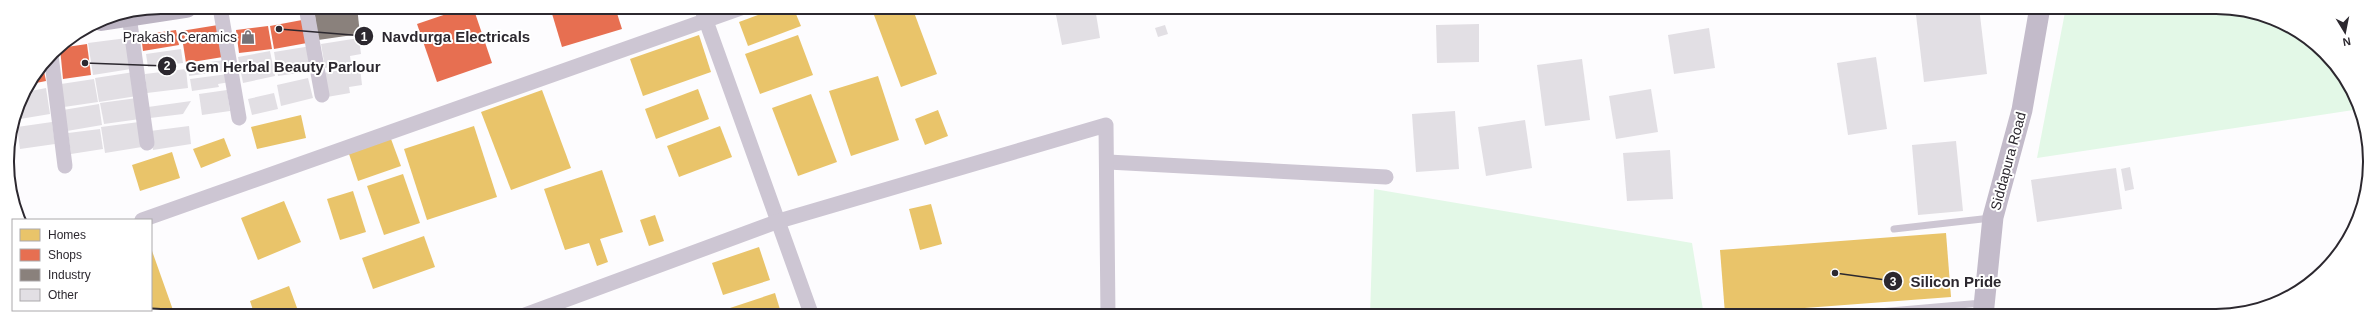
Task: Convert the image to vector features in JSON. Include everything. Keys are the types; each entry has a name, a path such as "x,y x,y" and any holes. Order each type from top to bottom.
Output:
{"street":[{"path":"221,14 239,118"},
{"path":"307,14 322,95"},
{"path":"145,219 703,14 810,309"},
{"name":"Siddapura Road","path":"1984,309 1993,217 2022,110 2039,14"},
{"path":"129,18 147,143"},
{"path":"51,64 65,166"},
{"path":"541,309 779,221 1106,125 1108,162 1108,309"},
{"path":"1108,162 1386,177"}],"lane":[{"path":"1894,229 1993,217"}],"green space":[{"path":"2065,14 2225,14 2254,19 2281,29 2305,44 2320,57 2333,72 2348,96 2354,110 2037,158"},
{"path":"1374,189 1692,243 1703,309 1370,309"}],"building: Homes":[{"path":"761,14 796,14 801,26 748,46 739,22"},
{"path":"874,14 915,14 937,74 901,87"},
{"path":"699,35 711,72 643,96 630,59"},
{"path":"798,35 813,75 760,94 745,54"},
{"path":"878,76 899,140 851,156 829,91"},
{"path":"698,89 709,119 656,139 645,109"},
{"path":"542,90 571,168 511,190 481,112"},
{"path":"811,94 837,162 798,176 772,108"},
{"path":"938,110 948,136 925,145 915,119"},
{"path":"301,115 306,138 257,149 251,127"},
{"path":"474,126 497,197 427,220 404,149"},
{"path":"720,126 732,157 679,177 667,146"},
{"path":"224,138 231,156 201,168 193,149"},
{"path":"391,139 401,166 358,181 349,154"},
{"path":"172,152 180,178 140,191 132,165"},
{"path":"602,170 623,232 600,239 608,262 597,266 589,243 565,250 544,189"},
{"path":"403,174 420,223 384,235 367,186"},
{"path":"353,191 366,232 340,240 327,199"},
{"path":"284,201 301,242 258,260 241,218"},
{"path":"931,204 942,244 920,250 909,209"},
{"path":"655,215 664,241 649,246 640,220"},
{"path":"1946,233 1951,297 1791,309 1725,309 1720,250"},
{"path":"424,236 435,267 373,289 362,258"},
{"path":"759,247 770,280 723,295 712,263"},
{"path":"152,251 173,309 152,309"},
{"path":"289,286 297,309 253,309 250,301"},
{"path":"775,293 780,309 727,309"}],"building: Shops":[{"path":"446,14 475,14 492,63 437,82 417,24"},
{"path":"552,14 617,14 622,29 562,47"},
{"path":"302,20 307,43 274,49 270,26"},
{"path":"218,25 223,57 186,63 181,31"},
{"path":"268,26 272,49 239,53 236,30"},
{"path":"176,30 179,45 143,51 141,35"},
{"path":"87,44 91,75 63,79 61,54 69,47"},
{"path":"44,72 46,81 37,83"}],"building: Industry":[{"path":"315,14 358,14 360,34 318,40"}],"building: Other":[{"path":"1096,14 1100,38 1062,45 1056,15"},
{"path":"1980,14 1987,74 1924,82 1916,15"},
{"path":"1479,24 1479,62 1437,63 1436,25"},
{"path":"1165,25 1168,34 1158,37 1155,28"},
{"path":"1709,28 1715,68 1674,74 1668,35"},
{"path":"127,38 131,69 93,75 88,43"},
{"path":"359,38 361,54 350,56 351,64 325,68 321,44"},
{"path":"311,46 314,65 304,67 305,72 278,76 274,52"},
{"path":"181,49 183,63 148,67 146,54"},
{"path":"270,51 275,76 243,83 238,57"},
{"path":"1876,57 1887,129 1848,135 1837,63"},
{"path":"1582,59 1590,120 1545,126 1537,65"},
{"path":"224,60 225,71 189,76 188,65"},
{"path":"360,67 362,85 349,87 350,93 327,97 323,73"},
{"path":"186,69 188,88 147,93 145,74"},
{"path":"134,72 137,96 99,102 95,78"},
{"path":"228,74 230,82 218,84 219,87 192,91 190,79"},
{"path":"308,78 313,98 281,106 277,85"},
{"path":"94,79 98,102 64,107 61,84"},
{"path":"46,88 50,114 20,119 25,105 32,91"},
{"path":"1651,89 1658,132 1616,139 1609,96"},
{"path":"227,90 230,111 202,115 199,94"},
{"path":"274,93 278,109 252,115 248,99"},
{"path":"137,98 140,119 104,124 100,103"},
{"path":"191,101 183,114 150,118 148,107"},
{"path":"99,104 102,125 67,131 63,110"},
{"path":"1455,111 1459,169 1416,172 1412,114"},
{"path":"1525,120 1532,168 1486,176 1478,127"},
{"path":"52,122 55,144 20,149 18,127"},
{"path":"139,122 142,147 105,153 101,127"},
{"path":"189,126 191,144 153,150 150,131"},
{"path":"100,129 103,149 71,154 68,133"},
{"path":"1956,141 1963,211 1918,215 1912,145"},
{"path":"1670,150 1673,199 1627,201 1623,153"},
{"path":"2130,167 2134,189 2125,191 2121,169"},
{"path":"2116,168 2122,209 2037,222 2031,180"}],"place":[{"name":"Navdurga Electricals","path":"279,29"},
{"name":"Prakash Ceramics","path":"248,37"},
{"name":"Gem Herbal Beauty Parlour","path":"85,63"},
{"name":"Silicon Pride","path":"1835,273"}]}
